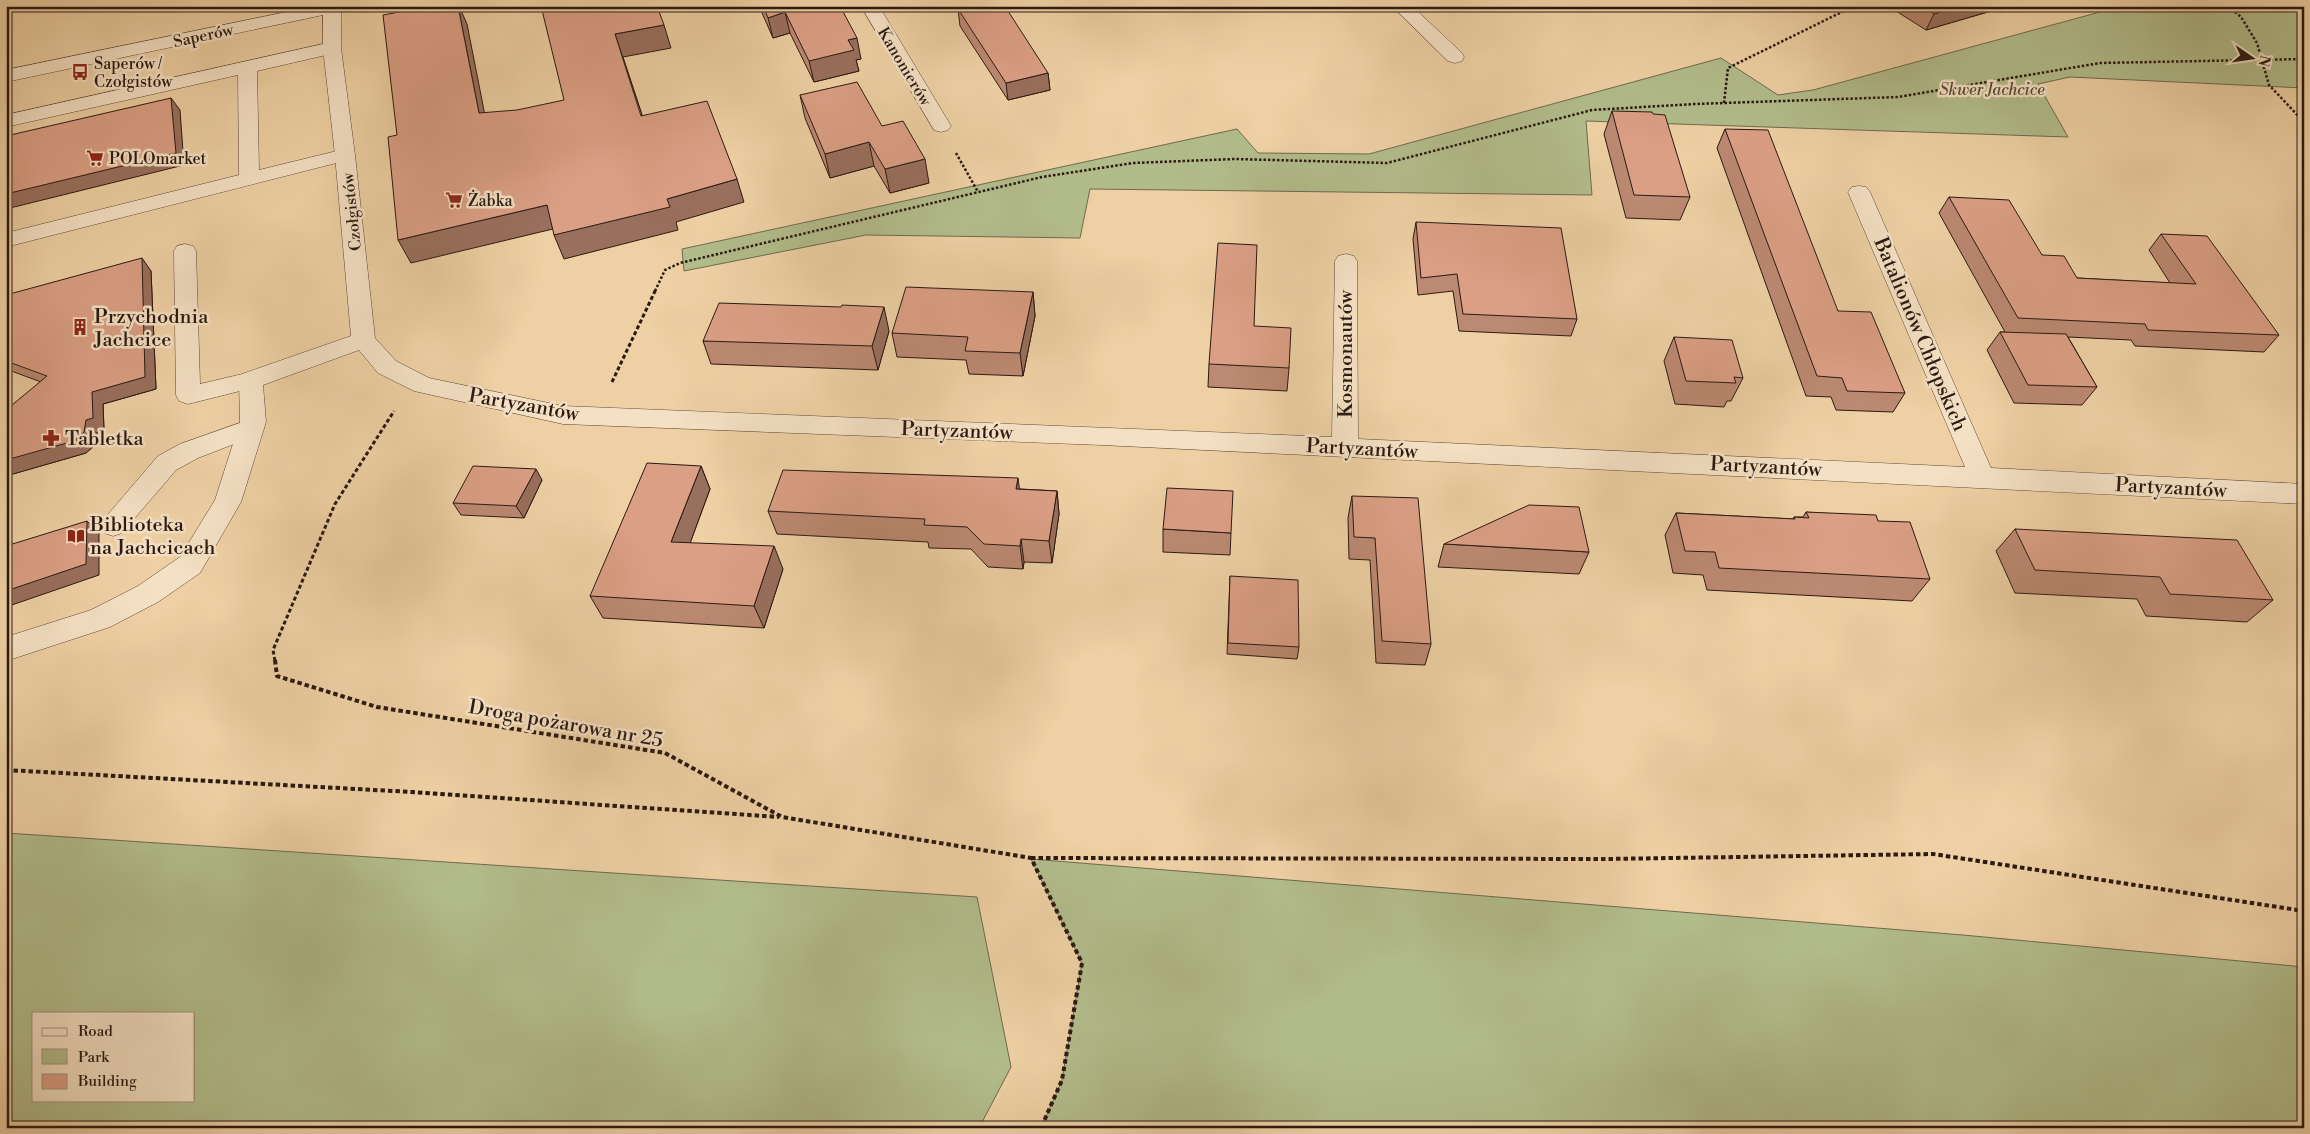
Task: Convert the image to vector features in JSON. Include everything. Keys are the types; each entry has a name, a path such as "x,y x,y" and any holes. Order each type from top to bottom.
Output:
{"street":[{"name":"Kanonierów","path":"870,6 941,126"},
{"path":"1401,6 1455,57"},
{"name":"Czołgistów","path":"335,7 332,48 345,155 363,340"},
{"name":"Saperów","path":"6,76 335,7"},
{"path":"6,121 332,48"},
{"path":"247,67 249,178"},
{"path":"6,240 345,155"},
{"name":"Batalionów Chłopskich","path":"1859,192 1982,477"},
{"path":"185,251 188,395 251,380 363,340 387,367 418,383"},
{"name":"Kosmonautów","path":"1345,447 1346,261"},
{"path":"6,649 100,618 148,594 190,564 228,502 253,422 251,380"},
{"name":"Partyzantów","path":"418,383 563,415 1345,447 2304,494"},
{"path":"113,526 166,463 188,451 251,428"}],"path":[{"path":"1724,103 1728,68 1854,6"},
{"path":"2228,6 2241,16 2257,43 2269,85 2304,122"},
{"path":"596,416 665,270 680,263 1042,177 1132,163 1235,159 1387,163 1592,110 1898,97 2100,62 2304,59"},
{"path":"941,126 978,192"},
{"name":"Droga pożarowa nr 25","path":"418,383 335,504 273,650 277,676 377,707 665,753 782,817 1032,858 1606,859 1933,854 2304,911"},
{"path":"6,770 412,792 782,817"},
{"path":"1032,858 1082,963 1062,1080 1041,1128"}],"green space":[{"name":"Skwer Jachcice","path":"2122,6 2304,6 2304,88 2070,77 2038,84 2068,137 1586,121 1592,195 1090,189 1080,238 866,235 684,271 682,249 1237,129 1258,153 1369,154 1721,58 1778,95 1813,90"},
{"path":"6,833 977,897 1011,1067 979,1128 6,1128"},
{"path":"1031,859 1963,935 2304,967 2304,1128 1041,1128 1062,1080 1082,963"}],"building":[{"path":"431,6 458,6 479,113 517,110 564,100 541,6 657,6 664,25 615,34 641,116 707,101 737,179 667,199 670,207 554,235 547,205 398,240 388,137 397,135 383,15"},
{"path":"763,6 840,6 857,38 848,40 854,50 809,61 785,12 768,18"},
{"path":"971,6 1001,6 1005,12 1008,11 1048,73 1006,83 958,9"},
{"path":"1921,6 1961,6 1934,14"},
{"path":"857,82 882,126 903,121 925,159 885,169 869,142 825,154 800,95"},
{"name":"POLOmarket","path":"171,98 176,153 6,194 6,136"},
{"path":"1612,111 1652,112 1653,114 1665,115 1690,197 1634,195"},
{"path":"1725,129 1768,130 1838,311 1871,312 1905,393 1847,391 1842,378 1817,376"},
{"path":"1949,197 2009,200 2042,255 2064,256 2077,278 2196,284 2161,234 2207,236 2279,335 2148,330 2145,324 2018,318"},
{"path":"1416,222 1561,228 1577,319 1463,314 1457,274 1421,278"},
{"path":"1218,243 1257,245 1254,326 1291,328 1289,368 1209,364"},
{"name":"Przychodnia Jachcice","path":"142,258 145,377 92,392 93,418 86,420 84,432 74,441 6,460 6,410 47,376 6,361 6,295"},
{"path":"906,287 1033,292 1020,353 965,351 968,337 892,333"},
{"path":"719,303 884,307 872,346 703,341"},
{"path":"2000,332 2066,334 2097,387 2028,385"},
{"path":"1674,337 1732,340 1743,378 1734,377 1736,383 1686,381"},
{"path":"647,463 701,466 671,542 774,546 754,606 590,596"},
{"path":"473,466 536,469 516,506 453,503"},
{"path":"783,470 1018,478 1016,489 1057,491 1049,541 1021,539 1020,546 984,544 967,527 924,525 925,519 768,511"},
{"path":"1167,488 1233,491 1231,533 1163,529"},
{"path":"1352,496 1418,498 1431,644 1382,641 1375,538 1354,537"},
{"path":"1529,505 1579,507 1589,552 1444,544"},
{"path":"1806,512 1876,515 1878,521 1910,522 1930,579 1719,568 1715,552 1685,551 1676,513 1795,519 1794,517 1809,518"},
{"path":"87,521 86,564 6,591 6,546"},
{"path":"2015,529 2237,540 2273,600 2170,594 2160,577 2035,570"},
{"path":"1230,576 1298,580 1299,647 1228,643"}],"place":[{"name":"Saperów / Czołgistów","path":"80,72"},
{"name":"POLOmarket","path":"95,158"},
{"name":"Żabka","path":"454,200"},
{"name":"Przychodnia Jachcice","path":"80,327"},
{"name":"Tabletka","path":"51,438"},
{"name":"Biblioteka na Jachcicach","path":"76,536"}]}
